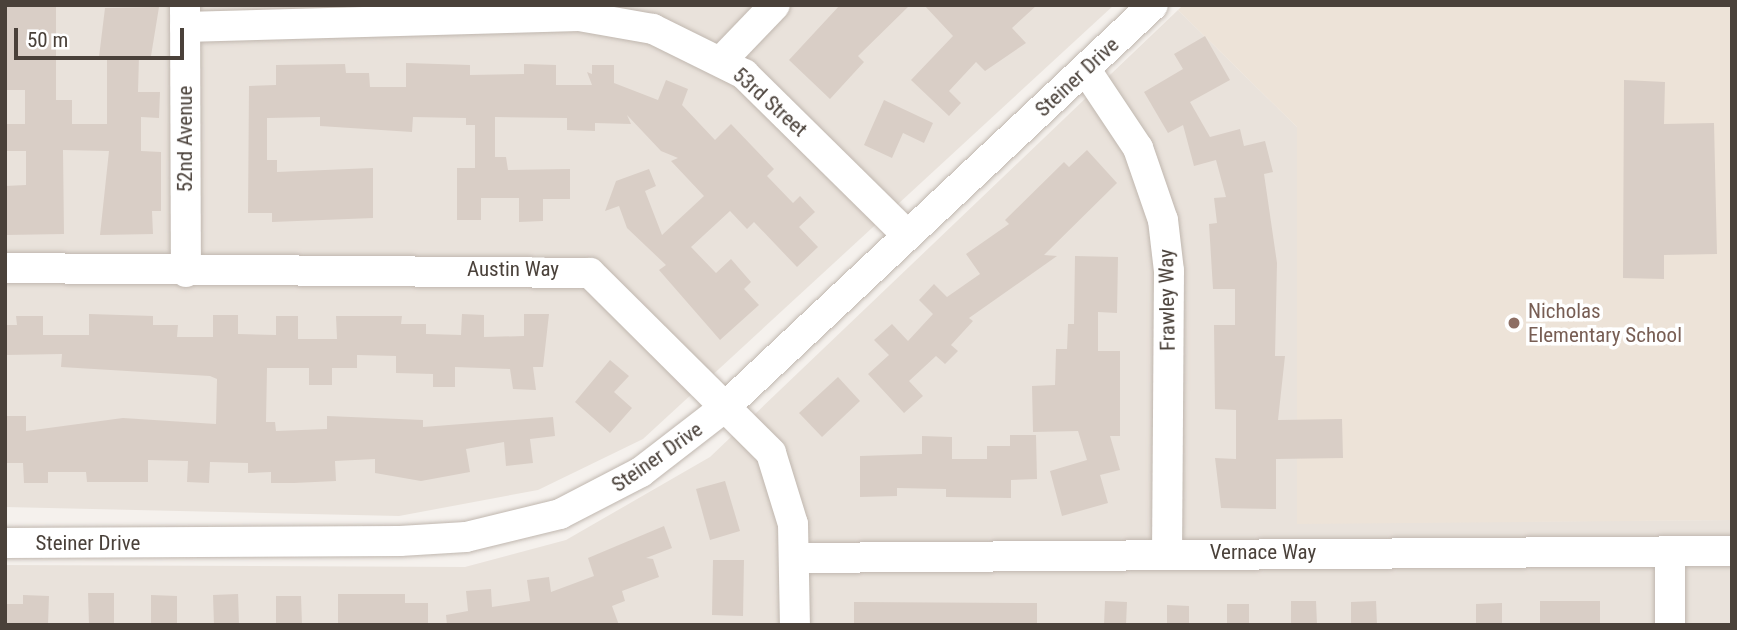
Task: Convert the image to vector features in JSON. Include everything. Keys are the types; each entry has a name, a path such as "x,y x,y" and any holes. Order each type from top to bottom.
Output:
{"street":[{"path":"722,60 775,5"},
{"name":"Steiner Drive","path":"5,543 466,537 560,514 615,488 725,407 905,233 1086,70 1153,5"},
{"name":"53rd Street","path":"185,16 579,16 653,29 722,60 781,108 905,233"},
{"name":"52nd Avenue","path":"185,16 186,272"},
{"name":"Frawley Way","path":"1086,70 1138,148 1163,220 1169,271 1167,552"},
{"name":"Austin Way","path":"5,268 186,272 590,273 771,453 789,500 794,558 795,625"},
{"name":"Vernace Way","path":"794,558 1167,552 1732,551"},
{"path":"1670,625 1671,552"}],"shaded area":[{"path":"5,5 1114,5 643,439 538,490 399,516 5,507"},
{"name":"Nicholas Elementary School","path":"1183,5 1732,5 1732,520 1297,524 1297,127 1178,10"},
{"path":"1178,10 1297,127 1297,523 1732,520 1732,625 5,625 5,565 465,567 566,540 710,457"}],"building":[{"path":"5,5 56,5 56,100 72,100 72,124 107,124 107,57 99,57 105,8 159,7 151,56 139,56 138,92 160,92 159,118 141,117 141,151 161,152 161,211 152,211 153,234 100,235 109,151 63,150 64,234 6,235 5,186 26,185 26,151 5,151 5,124 25,124 25,90 5,90"},
{"path":"840,5 910,5 858,56 864,62 830,99 789,60"},
{"path":"924,5 1037,5 1012,28 1026,43 985,71 976,62 949,91 961,103 949,116 911,80 953,36"},
{"path":"1205,36 1230,80 1190,102 1210,137 1240,129 1244,146 1265,141 1273,172 1264,174 1277,263 1275,356 1285,356 1278,420 1342,419 1343,458 1276,459 1276,509 1221,508 1215,458 1236,459 1236,410 1215,409 1214,325 1235,325 1235,289 1213,289 1209,224 1217,223 1214,198 1226,197 1216,160 1194,166 1183,125 1168,133 1144,92 1183,69 1174,54"},
{"path":"406,63 470,65 470,75 524,74 524,64 556,65 556,85 592,85 587,72 592,74 592,65 614,65 614,83 658,100 666,80 688,89 682,105 715,140 731,124 774,169 767,176 793,203 800,196 815,212 799,227 818,247 797,267 754,222 747,229 730,211 691,247 716,273 731,259 751,282 744,289 759,305 720,340 659,270 666,265 627,228 619,206 605,211 616,181 649,169 656,186 645,191 662,235 704,196 671,161 678,158 661,151 627,115 631,124 595,123 595,131 567,130 567,118 495,117 495,157 506,157 508,170 570,169 570,199 543,199 543,221 519,222 519,198 481,198 481,220 457,220 457,168 475,168 475,125 466,125 466,118 413,117 412,132 320,126 320,117 267,118 267,160 277,160 277,172 373,168 373,218 272,222 272,213 248,213 249,86 276,85 276,65 345,64 346,73 369,73 370,87 406,87"},
{"path":"1624,80 1665,82 1664,124 1714,123 1717,254 1664,255 1664,279 1623,278"},
{"path":"884,100 933,123 924,143 903,133 892,158 864,145"},
{"path":"1087,150 1117,183 1044,255 1057,256 969,318 973,321 951,345 958,351 945,364 936,356 909,381 923,396 904,413 868,374 889,355 874,340 892,324 908,341 933,314 919,300 934,284 947,297 980,274 966,254 1009,224 1005,220 1064,162 1069,167"},
{"path":"1075,256 1118,257 1117,313 1098,312 1098,351 1120,351 1120,436 1110,436 1120,470 1100,475 1108,503 1062,516 1050,471 1087,460 1078,431 1033,432 1032,386 1055,385 1056,349 1067,349 1068,324 1074,324"},
{"path":"89,314 153,316 153,325 178,325 177,337 213,337 213,315 238,315 238,334 276,335 276,316 298,316 298,339 337,339 336,316 402,316 401,324 426,324 426,334 461,335 462,314 484,315 484,337 524,336 524,314 549,314 543,367 533,367 536,390 513,389 510,369 455,367 455,387 433,387 433,374 396,373 396,356 357,355 357,368 332,368 332,385 309,385 309,368 267,368 266,422 275,422 276,431 327,429 327,416 423,420 423,427 553,417 555,436 530,439 533,463 506,466 504,442 466,449 470,472 421,481 375,473 375,459 335,461 336,481 271,483 271,472 248,473 248,463 210,462 209,483 187,482 188,461 148,460 148,482 87,482 86,472 48,472 48,483 24,483 23,463 5,463 5,416 26,416 26,431 123,418 216,424 217,379 210,376 61,367 62,354 5,355 5,325 17,325 16,316 43,316 43,335 89,335"},
{"path":"610,360 629,376 614,392 632,408 610,433 575,402"},
{"path":"838,377 860,401 822,437 799,413"},
{"path":"1010,435 1036,435 1037,479 1011,480 1011,498 946,497 946,489 897,488 897,496 860,497 860,456 922,454 922,436 952,437 952,459 987,459 987,446 1010,446"},
{"path":"725,481 740,531 710,540 696,489"},
{"path":"664,526 672,548 646,558 653,559 659,577 622,591 625,601 612,606 619,625 447,625 446,615 468,611 466,591 491,589 492,607 530,601 527,580 549,577 551,592 594,576 588,558"},
{"path":"713,560 744,560 743,616 712,615"},
{"path":"88,593 114,593 114,625 89,625"},
{"path":"238,594 239,625 214,625 213,595"},
{"path":"338,594 405,594 405,603 428,603 428,625 338,625"},
{"path":"23,595 49,596 48,625 5,625 5,604 23,604"},
{"path":"151,595 177,596 177,625 151,625"},
{"path":"276,596 301,596 302,625 276,625"},
{"path":"1105,601 1127,602 1126,625 1104,625"},
{"path":"1291,601 1316,601 1317,625 1291,625"},
{"path":"1376,601 1377,625 1351,625 1351,602"},
{"path":"1540,601 1600,601 1600,625 1540,625"},
{"path":"854,602 1037,603 1037,625 854,625"},
{"path":"1502,603 1502,625 1476,625 1476,604"},
{"path":"1227,604 1249,604 1249,625 1227,625"},
{"path":"1167,605 1189,606 1189,625 1167,625"}],"place":[{"name":"Nicholas Elementary School","path":"1514,323"}]}
